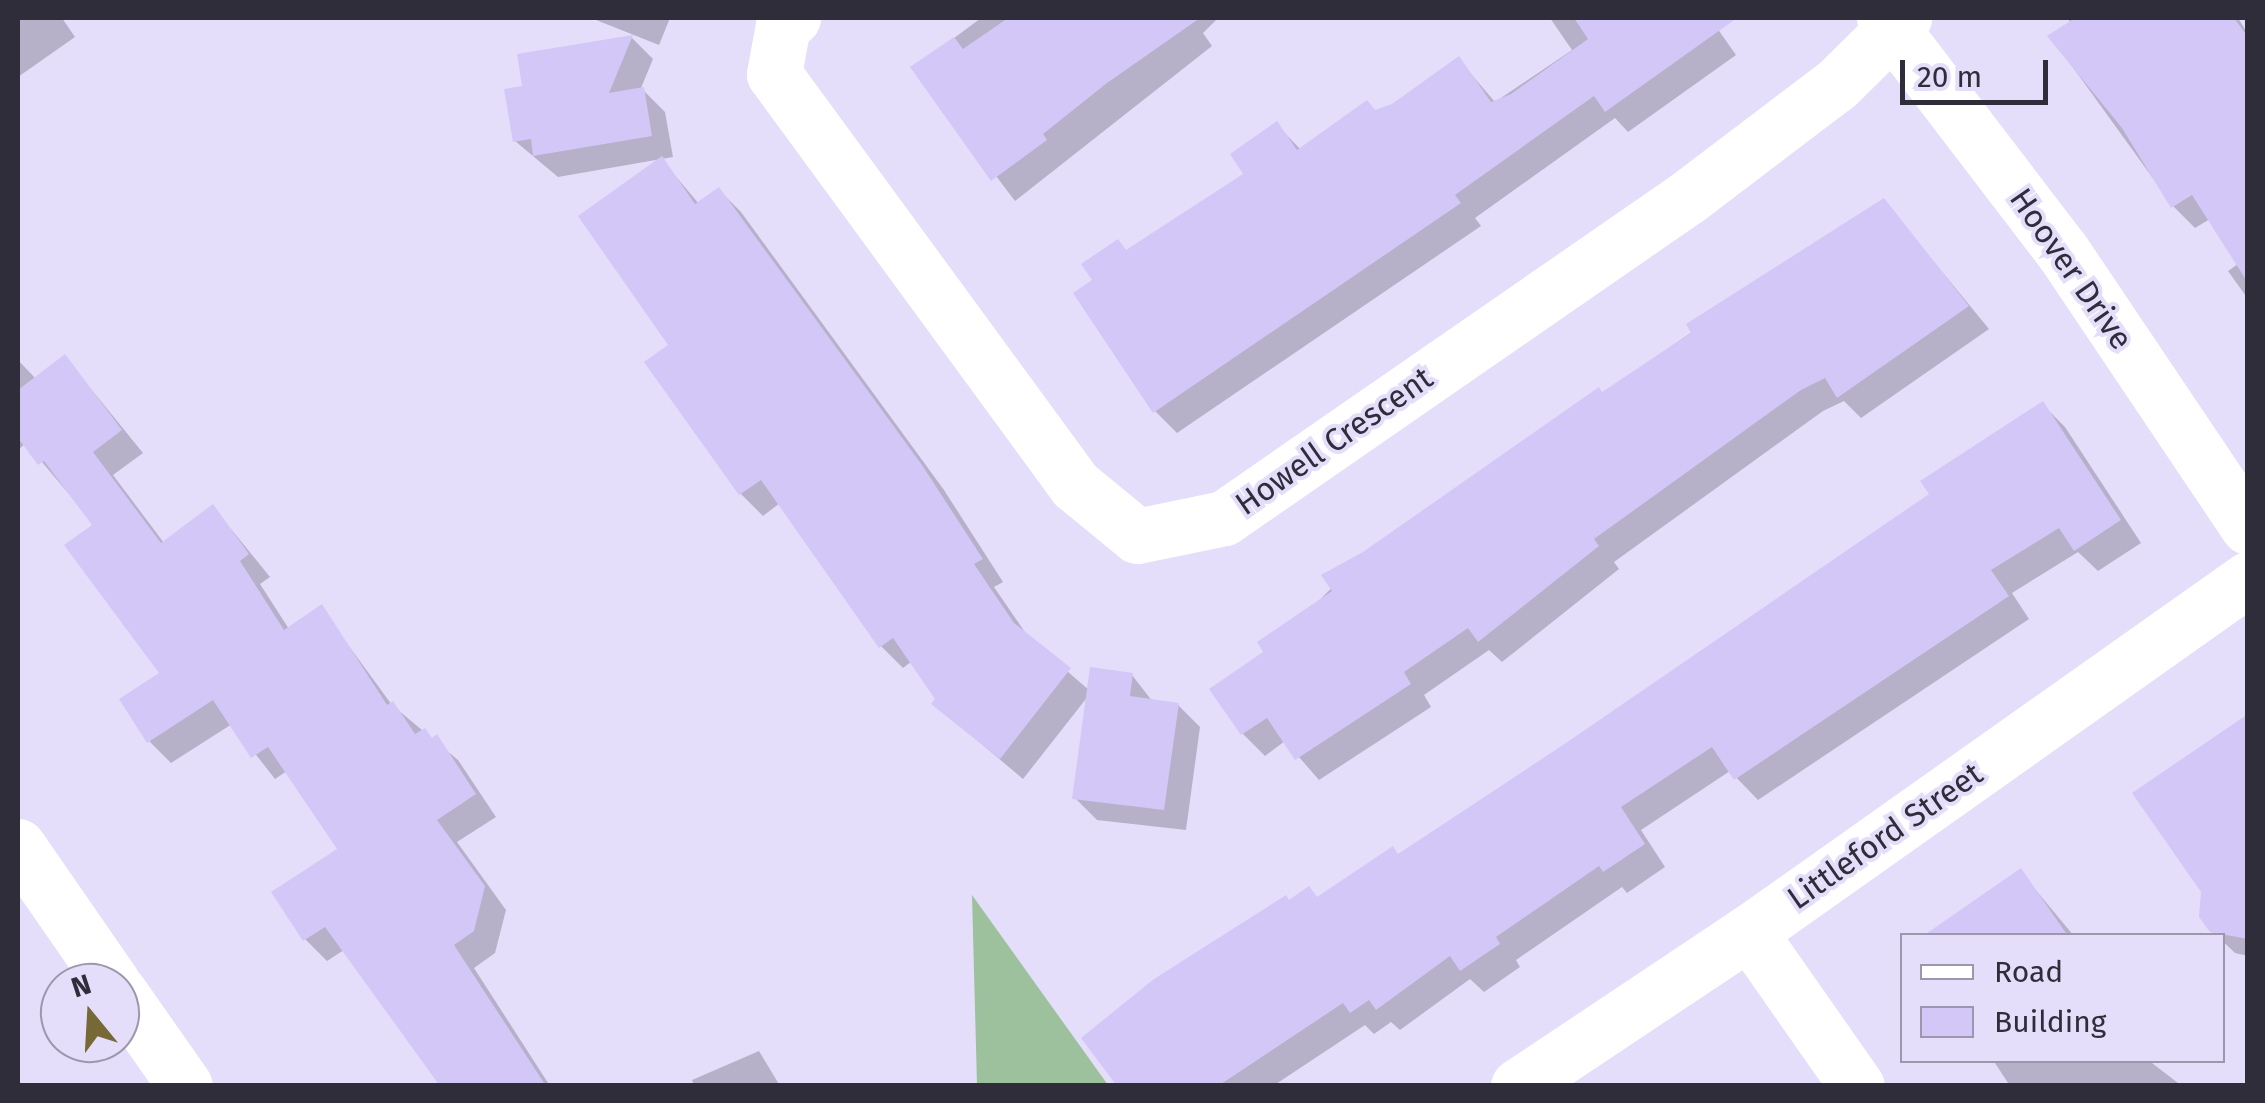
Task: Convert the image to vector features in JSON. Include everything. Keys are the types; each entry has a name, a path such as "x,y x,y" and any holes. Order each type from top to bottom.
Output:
{"street":[{"name":"Howell Crescent","path":"793,18 783,25 774,74 1075,485 1136,536 1224,518 1688,196 1838,83 1894,21"},
{"name":"Hoover Drive","path":"1894,21 2063,252 2248,528"},
{"name":"Littleford Street","path":"1518,1086 1749,932 2248,579"},
{"path":"18,846 99,963"},
{"path":"1749,932 1857,1086"},
{"path":"140,1022 185,1086"}],"green space":[{"path":"972,895 1108,1085 977,1085"}],"building":[{"path":"1008,18 1200,18 1107,83 1043,134 1047,140 991,181 910,67 954,37 963,49"},
{"path":"1574,18 1737,18 1605,112 1594,96 1455,195 1461,203 1153,413 1073,293 1092,280 1081,264 1118,239 1126,250 1243,174 1230,154 1277,121 1297,150 1367,100 1375,110 1392,104 1459,56 1491,102 1511,94 1588,39"},
{"path":"2075,18 2234,18 2248,37 2248,283 2192,195 2171,208 2122,128 2047,36"},
{"path":"633,35 609,93 644,87 652,136 533,156 531,139 513,142 504,89 522,86 517,54"},
{"path":"662,156 695,204 719,187 922,465 983,559 974,564 1014,623 1071,668 1000,759 931,704 935,699 893,638 879,648 761,480 739,495 644,362 668,345 578,216"},
{"path":"1884,198 1969,306 1837,398 1825,378 1801,390 1594,539 1599,546 1478,642 1468,628 1404,672 1411,684 1295,760 1267,718 1241,735 1209,689 1263,652 1257,642 1332,591 1321,575 1363,552 1599,387 1602,392 1691,333 1686,324"},
{"path":"65,354 122,430 93,452 161,543 213,504 249,554 240,561 284,630 322,604 387,705 393,701 415,734 425,728 432,738 437,734 476,794 437,820 485,886 474,931 454,945 546,1086 440,1086 325,927 303,941 271,892 337,849 268,747 251,758 213,700 147,743 119,699 159,673 64,545 92,525 44,461 38,465 18,438 18,390"},
{"path":"2043,401 2121,520 2074,551 2059,528 1991,570 2009,596 1734,780 1712,747 1621,807 1645,844 1603,872 1599,866 1496,937 1500,944 1460,971 1450,956 1376,1010 1369,1000 1350,1013 1343,1003 1218,1086 1117,1086 1081,1038 1154,979 1286,895 1289,900 1309,886 1317,897 1393,846 1398,854 1563,745 1929,494 1920,481"},
{"path":"1090,667 1133,673 1130,696 1179,703 1164,810 1072,799"},
{"path":"2248,714 2248,939 2210,932 2199,917 2201,892 2132,793"},
{"path":"2021,868 2066,933 1927,933"}]}
